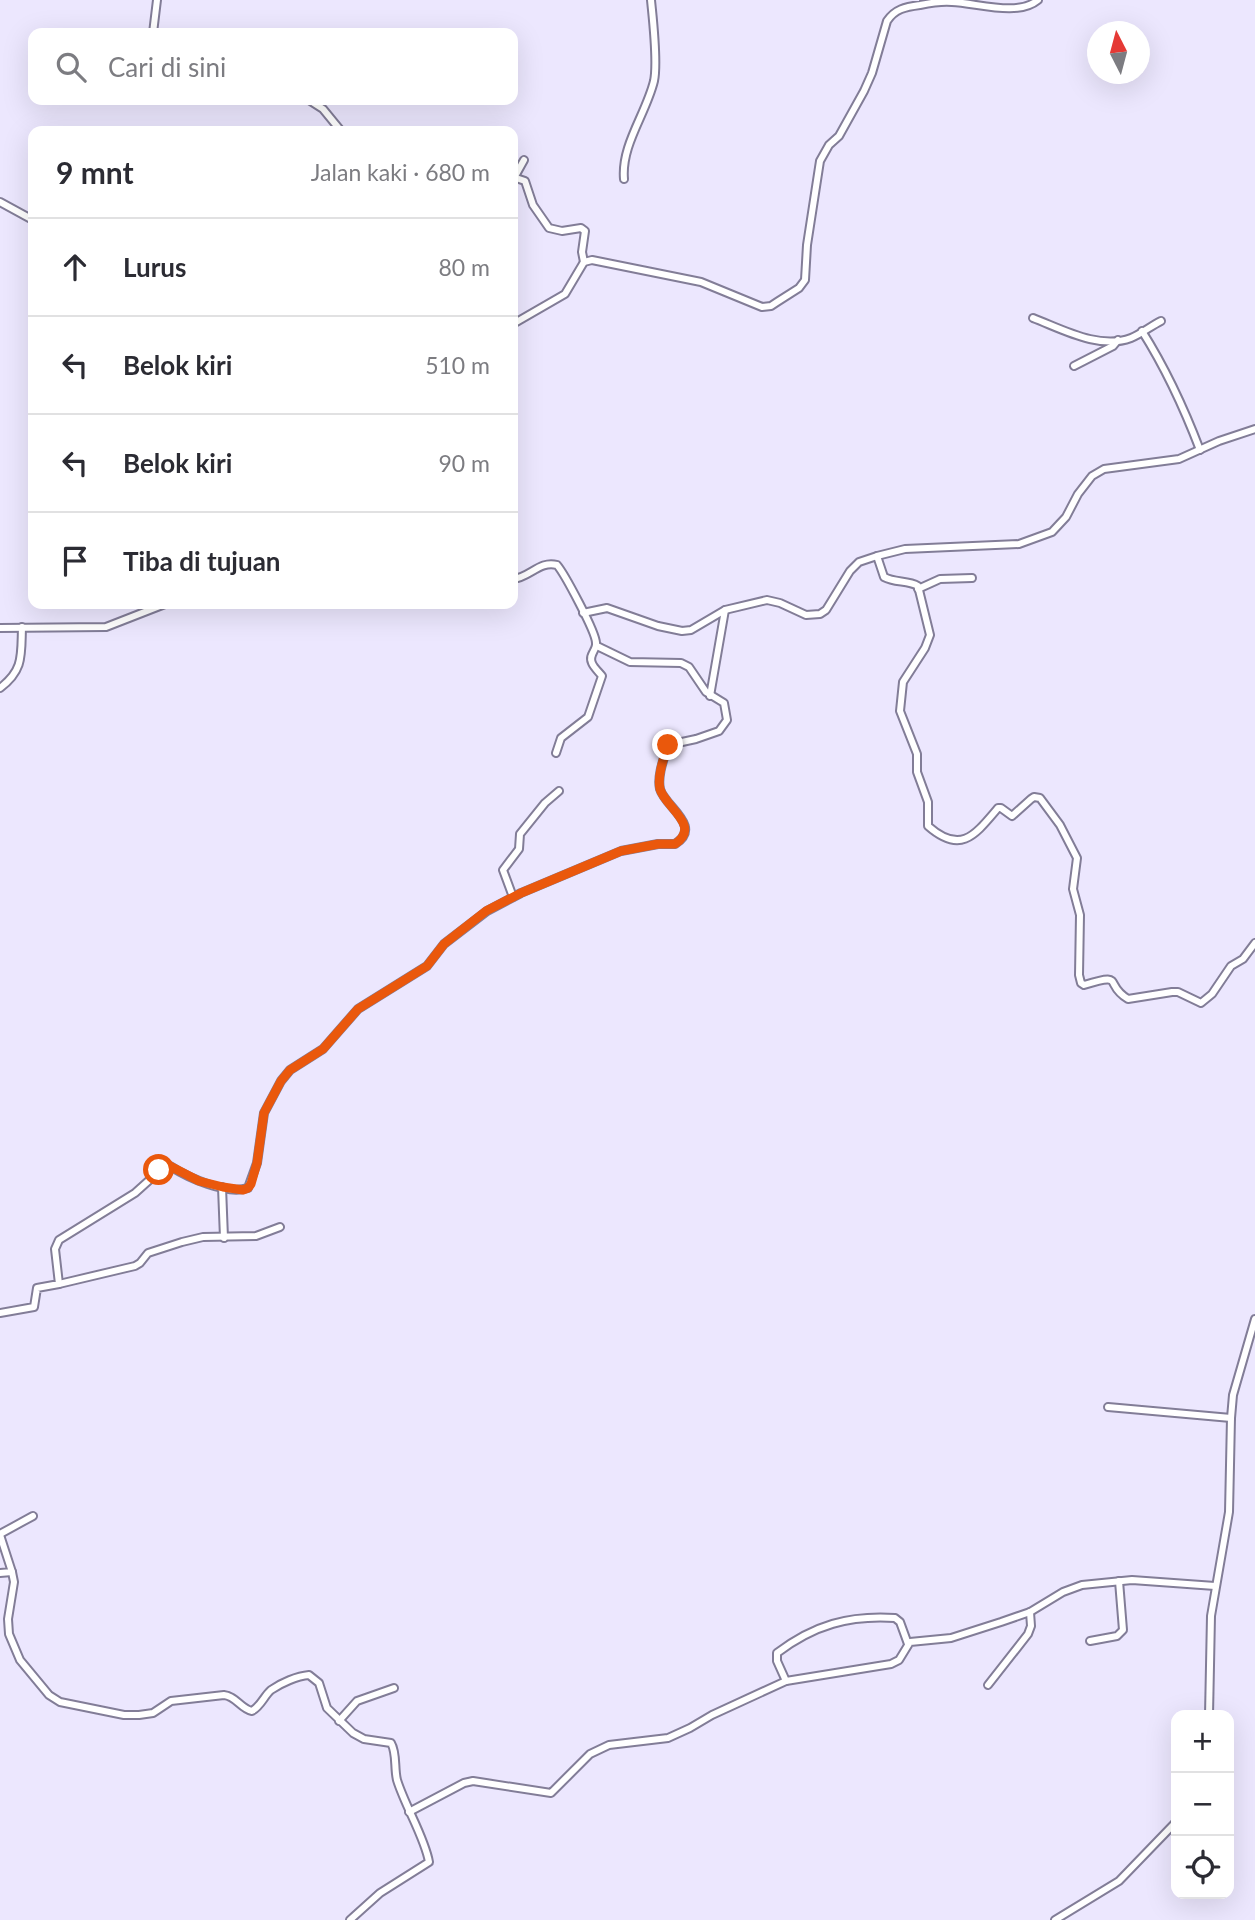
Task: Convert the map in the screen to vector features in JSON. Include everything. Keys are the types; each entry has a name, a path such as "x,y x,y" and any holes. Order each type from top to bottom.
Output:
{"street":[{"path":"154,28 158,0"},
{"path":"624,179 623,167 655,74 651,0"},
{"path":"584,262 600,260 701,282 755,305 771,306 799,288 805,280 807,245 820,161 829,145 839,136 864,91 891,14 901,8 936,3 1021,7 1038,0"},
{"path":"317,105 337,126"},
{"path":"518,169 524,160"},
{"path":"518,179 525,181 533,205 545,226 557,231 581,228 585,230 582,251 584,262 565,294 518,321"},
{"path":"0,202 28,217"},
{"path":"1033,318 1081,336 1118,340 1130,338 1161,321"},
{"path":"1142,331 1168,375 1200,450"},
{"path":"1074,366 1118,340"},
{"path":"583,613 607,608 657,626 682,631 691,630 725,610 766,600 780,603 806,615 820,614 826,610 850,571 859,562 905,549 1019,544 1036,539 1052,532 1066,517 1077,494 1092,476 1104,469 1169,461 1255,429"},
{"path":"877,556 884,577 891,581 913,583 918,589 930,635 925,648 903,682 901,710 917,754 917,772 928,802 928,826 959,842 973,836 998,808 1012,816 1034,797 1040,799 1060,825 1077,858 1073,890 1080,915 1081,983 1084,985 1106,978 1111,979 1123,997 1128,999 1178,992 1201,1003 1212,994 1231,966 1243,958 1255,943"},
{"path":"518,578 546,564 556,565 592,627 597,646 591,657 592,663 602,676 588,717 561,738 556,753"},
{"path":"918,589 937,580 972,578"},
{"path":"0,628 106,627 151,609"},
{"path":"710,696 725,610"},
{"path":"0,688 13,678 18,670 22,627"},
{"path":"59,1284 55,1249 60,1240 135,1193 165,1166 199,1181 222,1187 243,1190 251,1184 257,1163 264,1113 290,1070 323,1049 358,1009 421,971 444,944 479,916 513,897 621,851 638,846 680,842 685,826 660,789 668,745 719,731 727,720 724,703 710,696 689,667 681,663 630,662 597,646"},
{"path":"513,897 503,870 519,849 520,834 545,803 559,791"},
{"path":"222,1187 224,1238"},
{"path":"0,1313 34,1307 37,1288 135,1266 148,1253 182,1242 203,1237 256,1236 279,1227"},
{"path":"1209,1710 1211,1616 1230,1512 1233,1395 1255,1319"},
{"path":"1108,1407 1231,1418"},
{"path":"33,1516 0,1535 14,1582 8,1619 9,1634 20,1660 41,1688 60,1702 124,1715 139,1715 153,1713 171,1701 224,1695 230,1696 252,1711 271,1690 298,1677 309,1675 316,1679 327,1708 353,1733 364,1739 389,1742 394,1746 394,1768 429,1862 380,1893 350,1920"},
{"path":"0,1573 12,1572"},
{"path":"409,1812 472,1781 554,1792 571,1771 590,1754 608,1745 668,1738 786,1681 891,1664 899,1660 908,1644 919,1640 951,1639 1030,1612 1075,1587 1132,1580 1215,1586"},
{"path":"1090,1641 1117,1636 1123,1630 1119,1581"},
{"path":"988,1685 1028,1634 1031,1626 1030,1612"},
{"path":"786,1681 777,1661 777,1653 808,1632 826,1624 895,1618 900,1622 908,1644"},
{"path":"339,1721 357,1701 394,1688"},
{"path":"1055,1920 1119,1881 1171,1827"}],"route":[{"path":"159,1170 170,1166 199,1181 243,1190 248,1188 257,1163 264,1113 281,1081 290,1070 323,1049 358,1009 421,971 444,944 479,916 513,897 621,851 638,846 680,842 685,826 660,789 668,745"}]}
